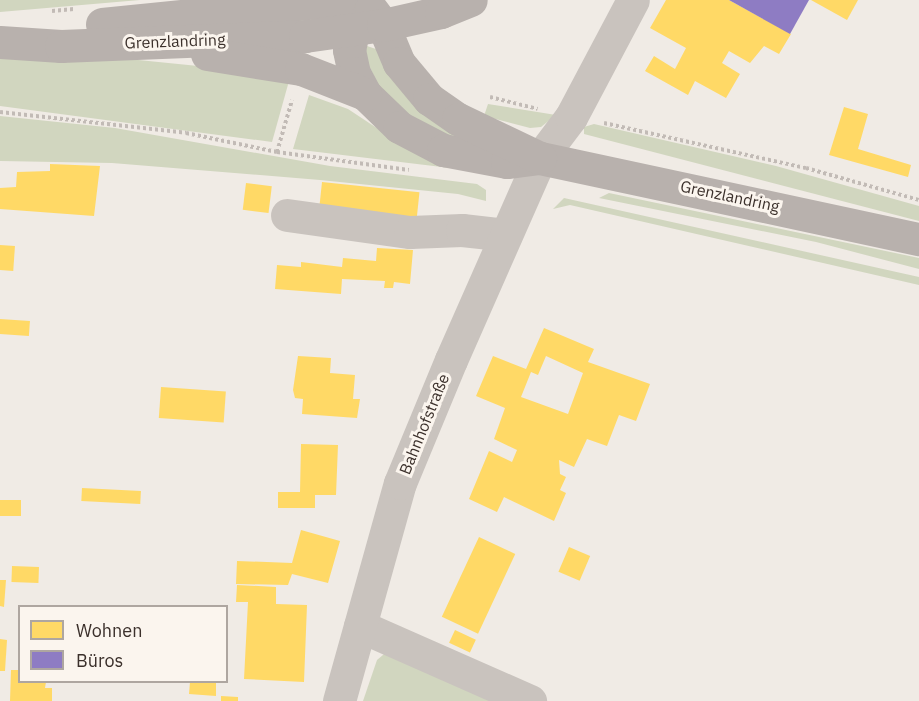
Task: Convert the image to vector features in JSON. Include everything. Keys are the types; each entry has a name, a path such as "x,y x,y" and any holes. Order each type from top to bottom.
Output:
{"main road":[{"name":"Grenzlandring","path":"0,40 27,31 339,0"},
{"path":"364,14 441,12 471,0"},
{"name":"Grenzlandring","path":"0,40 61,46 305,36 364,14"},
{"name":"Grenzlandring","path":"364,14 349,50 354,73 365,94 399,127 443,150 507,162 540,158"},
{"name":"Grenzlandring","path":"364,14 417,88 458,119 540,158 752,200 919,239"},
{"path":"135,43 301,69 365,94"}],"street":[{"name":"Bahnhofstraße","path":"339,701 400,483 540,158 571,117 633,0"},
{"path":"287,215 410,232 462,230 506,235"},
{"path":"360,626 530,701"}],"path":[{"path":"478,127 488,96 571,117 806,168 919,200"},
{"path":"0,112 186,133 277,152 418,171"}],"green space":[{"path":"0,0 140,0 0,12"},
{"path":"367,46 376,49 462,128 456,143 386,102 362,51"},
{"path":"79,54 208,67 289,81 272,142 0,106 0,58"},
{"path":"309,95 348,109 410,150 450,168 293,149"},
{"path":"488,104 556,115 541,127 530,128 484,116"},
{"path":"0,116 115,128 330,166 477,184 486,190 486,201 458,194 320,180 112,163 0,161"},
{"path":"594,124 776,166 919,206 919,221 584,134 584,127"},
{"path":"609,193 919,258 919,269 816,242 599,198"},
{"path":"564,198 919,277 919,285 570,205 553,209"},
{"path":"390,649 507,701 363,701 377,660"}],"building: Wohnen":[{"path":"666,0 729,0 791,34 779,54 764,46 750,63 729,51 722,63 740,74 726,98 695,81 688,95 645,71 654,56 675,69 686,48 650,28"},
{"path":"811,0 858,0 847,20"},
{"path":"844,107 868,114 858,149 911,165 908,177 829,155"},
{"path":"50,164 100,166 94,216 0,209 0,188 16,187 17,172 50,171"},
{"path":"322,182 419,192 416,223 319,213"},
{"path":"246,183 272,186 269,213 243,210"},
{"path":"0,245 15,246 13,271 0,270"},
{"path":"377,248 413,250 410,284 394,282 393,288 384,288 385,281 342,279 341,294 275,289 277,265 301,267 301,262 342,267 343,258 376,261"},
{"path":"0,319 30,321 29,336 0,334"},
{"path":"544,328 594,349 588,362 650,384 636,421 619,415 607,446 587,439 574,467 559,460 560,474 566,477 560,490 566,493 554,521 504,497 497,512 469,499 489,451 512,462 517,450 494,439 505,408 476,396 493,356 526,369","holes":["546,356 583,373 568,414 521,397 531,372 538,375"]},
{"path":"298,356 331,358 330,373 355,375 353,399 360,399 357,418 302,414 303,399 295,398 293,390"},
{"path":"161,387 226,392 224,422 159,418"},
{"path":"301,444 338,445 336,495 315,495 315,508 278,508 278,492 300,492"},
{"path":"82,488 141,491 140,504 81,501"},
{"path":"0,500 21,500 21,516 0,516"},
{"path":"301,530 340,541 328,583 292,574 288,585 236,584 237,561 292,563"},
{"path":"479,537 515,554 478,634 442,617"},
{"path":"569,547 590,556 580,581 558,572"},
{"path":"12,566 39,567 38,583 11,582"},
{"path":"0,580 6,580 4,607 0,606"},
{"path":"237,585 276,587 276,604 307,605 304,682 244,679 248,602 236,602"},
{"path":"455,630 476,640 470,652 449,643"},
{"path":"0,639 7,640 5,671 0,671"},
{"path":"11,670 18,670 18,683 46,683 45,688 52,688 52,701 10,701"},
{"path":"190,683 216,683 216,696 189,694"},
{"path":"221,696 238,697 238,701 221,701"}],"building: Büros":[{"path":"729,0 809,0 790,34"}]}
